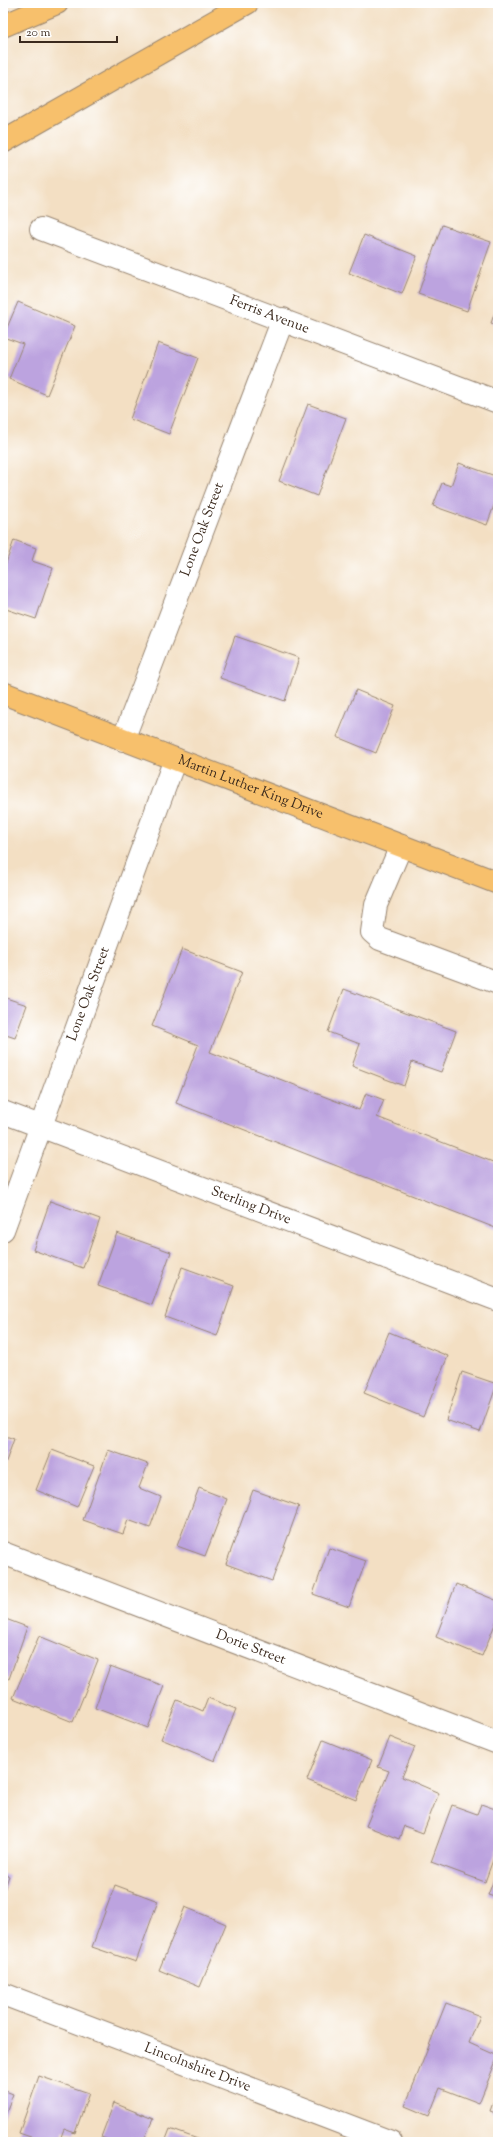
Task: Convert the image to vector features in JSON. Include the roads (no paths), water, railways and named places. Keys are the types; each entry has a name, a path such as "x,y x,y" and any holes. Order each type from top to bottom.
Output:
{"main road":[{"path":"3,26 57,3"},
{"path":"3,142 247,3"},
{"name":"Martin Luther King Drive","path":"3,694 498,883"}],"street":[{"name":"Ferris Avenue","path":"41,229 283,319 498,402"},
{"name":"Lone Oak Street","path":"123,740 283,319"},
{"name":"Lone Oak Street","path":"3,1230 175,759"},
{"path":"401,846 376,905 372,932 380,939 498,983"},
{"name":"Sterling Drive","path":"3,1112 498,1300"},
{"name":"Dorie Street","path":"3,1553 498,1743"},
{"name":"Lincolnshire Drive","path":"3,1994 391,2142"}]}
